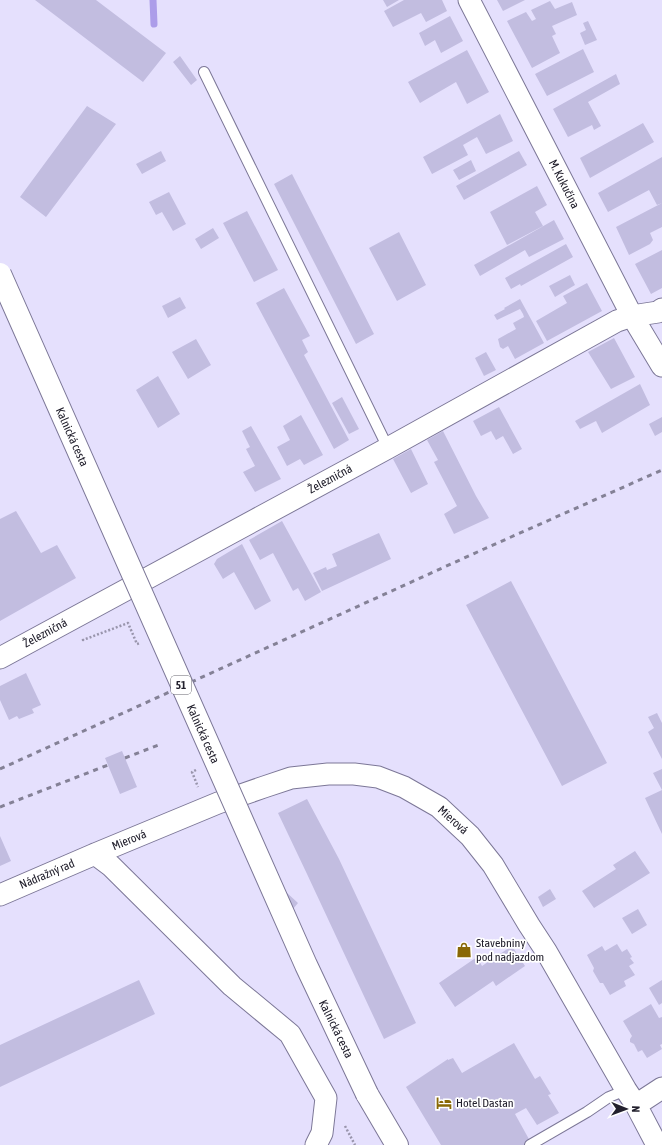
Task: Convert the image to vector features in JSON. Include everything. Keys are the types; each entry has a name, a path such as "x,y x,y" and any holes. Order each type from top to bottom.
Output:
{"main road":[{"name":"Kalnická cesta","path":"0,274 306,965 368,1094 397,1145"}],"street":[{"name":"M. Kukučína","path":"469,0 632,316 662,366"},
{"name":"Železničná","path":"0,658 388,448 617,321 632,316 658,312 662,309"},
{"name":"Mierová","path":"95,854 218,803 290,778 328,774 354,774 378,777 404,787 439,807 470,836 493,865 546,951 657,1145"},
{"name":"Nádražný rad","path":"0,895 95,854"},
{"path":"95,854 111,866 232,986 290,1034 326,1098 322,1133 316,1145"},
{"path":"631,1098 662,1088"}],"lane":[{"path":"204,72 388,448"},
{"path":"530,1145 587,1112 609,1097 631,1098"}],"path":[{"path":"83,640 128,623 137,644"}],"building":[{"path":"35,0 96,0 166,53 143,82"},
{"path":"383,0 399,0 387,7"},
{"path":"404,0 442,0 447,11 426,22 421,13 393,27 384,11"},
{"path":"497,0 525,0 503,11"},
{"path":"550,1 555,9 572,2 577,15 552,26 556,34 552,36 560,53 532,68 507,21 526,12 532,21 536,19 531,10"},
{"path":"450,16 463,41 441,53 435,40 425,46 419,33"},
{"path":"588,21 597,40 585,45 580,33 586,30 583,23"},
{"path":"583,49 594,72 547,96 535,74"},
{"path":"467,50 489,92 467,104 456,82 420,103 408,82"},
{"path":"180,56 197,80 191,85 173,62"},
{"path":"616,74 620,84 588,102 601,126 594,130 592,125 568,137 553,109"},
{"path":"87,106 116,124 46,217 20,197"},
{"path":"500,114 513,141 486,154 477,137 463,145 468,155 432,174 423,157"},
{"path":"643,123 654,142 590,178 580,158"},
{"path":"161,151 166,161 142,174 136,164"},
{"path":"519,151 527,165 464,200 456,186"},
{"path":"662,157 662,203 657,205 649,190 608,212 598,193"},
{"path":"471,160 476,171 459,180 453,170"},
{"path":"292,174 374,334 356,344 274,184"},
{"path":"537,186 547,205 535,212 543,226 507,245 490,212"},
{"path":"169,192 186,224 173,231 162,212 156,215 149,202"},
{"path":"662,203 662,227 650,233 653,240 650,244 629,255 616,227"},
{"path":"247,211 278,270 254,282 223,223"},
{"path":"554,220 564,239 529,257 525,250 480,276 474,265"},
{"path":"213,228 219,238 201,249 195,239"},
{"path":"399,232 426,285 397,301 369,248"},
{"path":"566,244 573,257 521,286 520,284 511,289 505,278"},
{"path":"662,250 662,288 651,294 635,264"},
{"path":"570,275 575,285 555,297 549,286"},
{"path":"587,283 602,311 547,341 536,321 567,303 563,296"},
{"path":"284,288 310,336 302,340 308,352 304,355 349,440 334,449 256,303"},
{"path":"180,297 186,308 168,318 162,306"},
{"path":"520,299 544,343 515,359 508,346 503,349 500,347 498,339 516,329 513,323 524,317 523,314 520,309 497,320 494,315"},
{"path":"614,338 635,377 611,389 588,352"},
{"path":"196,339 211,365 188,379 172,352"},
{"path":"486,352 496,370 484,376 475,358"},
{"path":"158,376 180,414 158,428 136,390"},
{"path":"640,384 650,405 602,433 596,421 580,429 575,421"},
{"path":"342,397 359,429 349,434 332,403"},
{"path":"499,407 522,449 513,454 503,436 496,440 491,431 481,436 473,421"},
{"path":"301,415 323,455 304,465 300,459 287,466 277,447 290,440 283,426"},
{"path":"662,417 662,432 655,436 649,424"},
{"path":"251,426 281,479 255,492 243,472 255,466 246,449 250,447 242,431"},
{"path":"443,431 476,496 489,518 454,534 444,514 457,506 434,462 438,460 427,440"},
{"path":"411,449 428,484 411,493 393,459"},
{"path":"16,511 41,553 57,545 76,578 0,621 0,519"},
{"path":"282,521 321,592 305,601 298,588 293,591 273,553 260,560 249,540"},
{"path":"379,533 391,559 322,591 313,573 326,567 327,570 337,566 332,554"},
{"path":"242,544 271,601 255,610 234,572 223,579 214,564 217,559"},
{"path":"511,581 607,763 562,786 466,605"},
{"path":"26,673 41,705 32,709 34,713 19,719 17,716 9,720 0,700 0,686"},
{"path":"657,713 662,723 662,759 648,732 654,728 648,717"},
{"path":"122,751 137,787 120,794 105,758"},
{"path":"662,769 662,790 653,773"},
{"path":"662,790 662,834 645,798"},
{"path":"307,799 339,859 416,1023 384,1039 278,813"},
{"path":"0,836 11,861 0,866"},
{"path":"635,851 650,873 594,908 582,891 616,869 613,865"},
{"path":"550,889 556,899 543,907 538,897"},
{"path":"286,892 298,903 282,922 270,910"},
{"path":"638,909 647,925 632,934 622,918"},
{"path":"617,944 622,952 627,949 632,957 630,958 634,963 629,966 635,975 624,981 626,986 610,995 603,983 600,983 593,971 594,968 587,955 602,946 605,951"},
{"path":"512,946 525,966 496,986 493,981 455,1007 439,983 477,957 482,966"},
{"path":"139,980 155,1014 0,1087 0,1045"},
{"path":"662,980 662,1003 659,1005 649,988"},
{"path":"651,1004 659,1018 662,1017 662,1044 660,1045 662,1049 647,1058 642,1050 638,1052 634,1044 630,1042 632,1036 623,1021"},
{"path":"514,1043 535,1079 540,1076 551,1094 548,1095 559,1113 537,1125 526,1108 515,1114 530,1141 524,1145 441,1145 406,1087 448,1059 453,1058 462,1073"}],"waterway":[{"path":"153,0 154,24"}],"railway":[{"path":"0,769 484,549 662,470"},
{"path":"125,758 161,744"},
{"path":"0,807 108,765"}],"place":[{"name":"Stavebniny pod nadjazdom","path":"464,950"},
{"name":"Hotel Dastan","path":"444,1103"}]}
